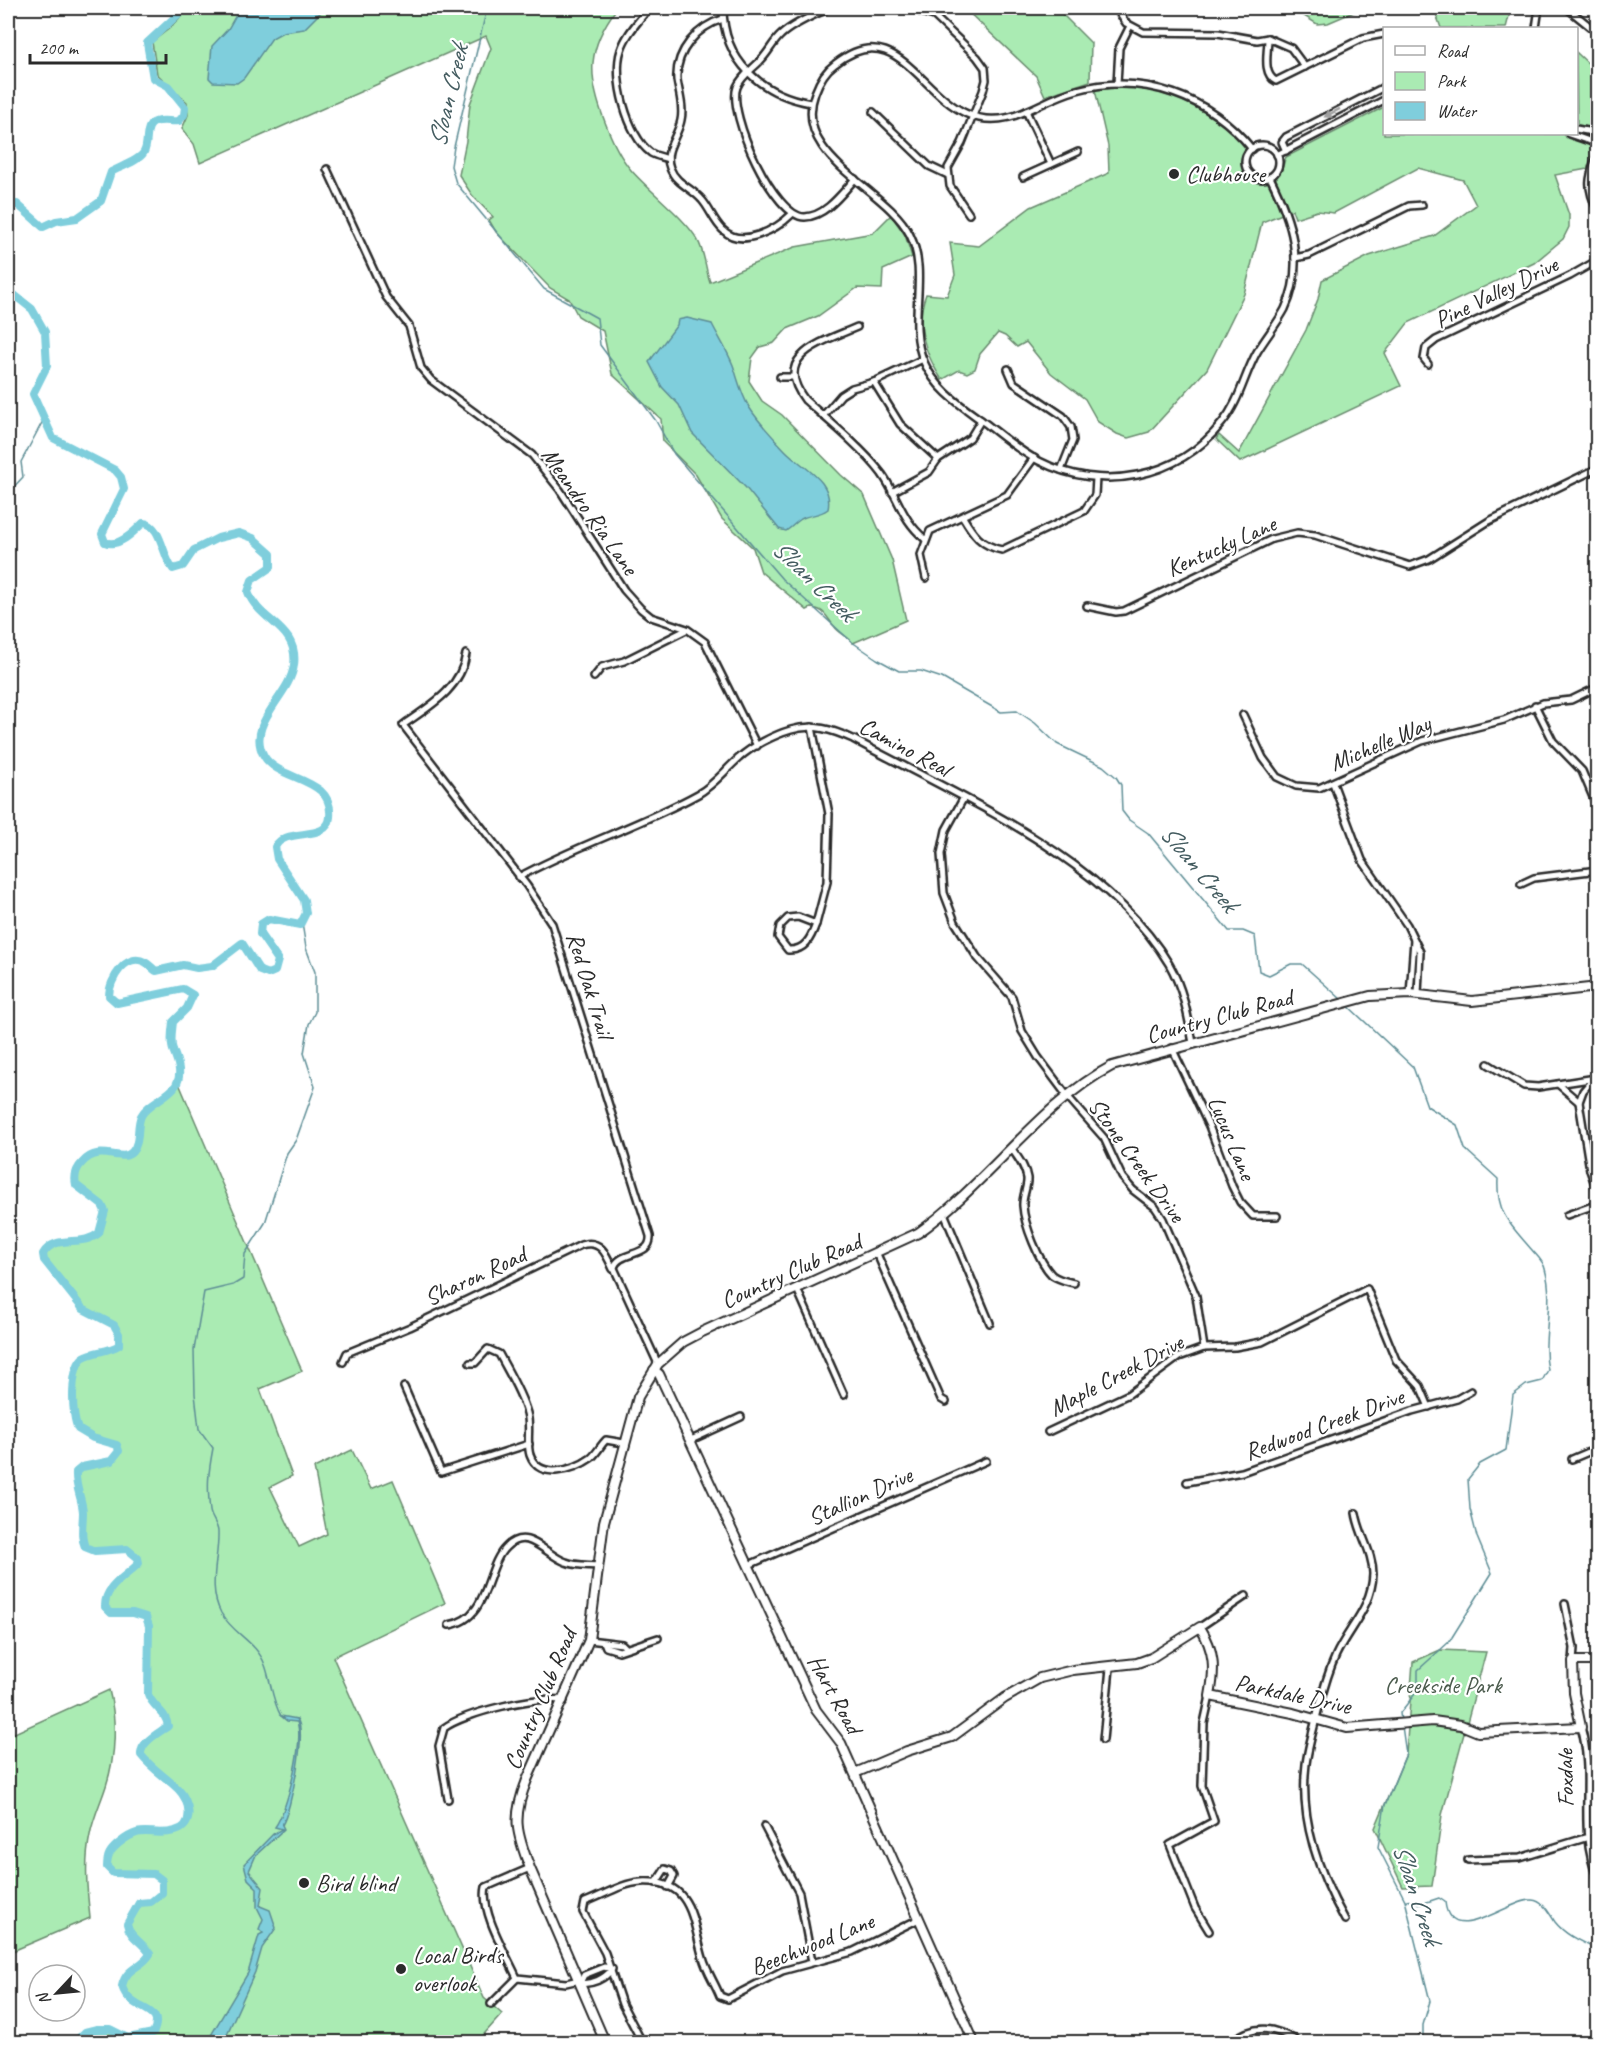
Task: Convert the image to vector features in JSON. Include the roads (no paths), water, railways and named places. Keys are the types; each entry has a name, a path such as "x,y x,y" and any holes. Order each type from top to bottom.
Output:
{"main road":[{"name":"Country Club Road","path":"606,2043 530,1868 517,1830 519,1801 589,1640 604,1521 638,1397 656,1367 683,1342 702,1332 877,1254 918,1233 944,1213 1068,1097 1112,1066 1357,999 1388,994 1472,1001 1598,987"},
{"name":"Hart Road","path":"656,1367 816,1710 841,1743 974,2043"},
{"path":"855,1773 907,1751 952,1737 1004,1699 1040,1678 1073,1670 1110,1668 1151,1658 1200,1627 1209,1641 1214,1662 1210,1696"},
{"path":"1573,1661 1598,1661"},
{"name":"Foxdale","path":"1573,1661 1574,1693 1581,1727"},
{"name":"Parkdale Drive","path":"1210,1696 1293,1713 1347,1728 1371,1728 1421,1721 1453,1723 1478,1732 1581,1727"}],"street":[{"path":"649,8 624,42 618,64 619,81 629,120 639,138 651,153 668,159"},
{"path":"723,8 723,19 731,47 747,72 781,96 812,103"},
{"path":"829,8 782,34 764,58 747,72 735,94 742,132 780,201 792,214 804,217 820,213 855,179"},
{"path":"1116,8 1130,26 1148,33 1218,33 1257,40 1268,38 1291,48 1305,67"},
{"path":"1536,27 1539,8"},
{"path":"1567,8 1598,33"},
{"path":"915,10 928,13 940,20 985,68 985,86 950,163 948,175 952,191 969,214"},
{"path":"723,19 700,30 681,58 677,76 682,116 668,159 675,177 700,198 729,238 753,236 779,225 792,214"},
{"path":"1117,84 1119,48 1130,26"},
{"path":"1268,38 1267,71 1270,78 1280,80 1362,38 1383,34"},
{"path":"1252,149 1218,115 1190,99 1157,88 1117,84 1074,91 1002,120 972,118 946,102 903,60 881,50 854,53 837,62 820,81 812,103 813,125 821,146 895,213 915,245 920,272 916,323 923,359 942,389 1034,458 1061,470 1096,478 1125,477 1160,469 1189,454 1214,433 1231,411 1257,352 1287,305 1295,258 1291,224 1270,177"},
{"path":"1286,151 1282,142 1286,137 1383,88"},
{"path":"1277,155 1383,101"},
{"path":"1026,111 1051,164"},
{"path":"873,112 929,166 948,175"},
{"path":"1578,129 1598,133"},
{"path":"1572,135 1598,144"},
{"path":"1266,146 1277,155 1279,165 1270,177 1254,177 1247,169 1246,158 1252,149 1266,146"},
{"path":"1023,177 1078,152"},
{"path":"1598,152 1589,178 1588,191 1598,211"},
{"name":"Meandro Ria Lane","path":"327,169 386,297 409,326 421,368 431,380 532,455 560,490 630,597 651,617 687,629 708,645 757,746"},
{"path":"1295,258 1309,255 1409,206 1422,205"},
{"name":"Pine Valley Drive","path":"1428,364 1424,359 1426,348 1436,340 1570,276 1598,260"},
{"path":"856,327 804,351 797,361 793,376 796,388 805,400 881,473 902,513 925,539"},
{"path":"823,416 841,395 852,388 874,382 923,359"},
{"path":"1008,369 1014,382 1063,416 1071,427 1073,441 1061,470"},
{"path":"780,377 793,376"},
{"path":"874,382 900,424 938,459"},
{"path":"892,492 920,478 938,459 970,438 981,420"},
{"path":"926,578 921,555 925,539 930,531 1007,495 1034,458"},
{"name":"Kentucky Lane","path":"1087,606 1116,612 1124,611 1272,539 1289,534 1315,535 1410,566 1429,559 1489,521 1598,468"},
{"path":"963,517 979,541 989,548 1002,550 1084,511 1095,495 1096,478"},
{"path":"594,677 602,667 624,661 687,629"},
{"name":"Red Oak Trail","path":"466,654 461,672 453,687 403,725 545,911 554,928 650,1236 650,1242 646,1248 616,1262 615,1273"},
{"name":"Michelle Way","path":"1243,715 1263,758 1277,777 1296,786 1318,788 1422,741 1504,720 1535,705 1571,700 1598,687"},
{"path":"1535,705 1553,741 1582,771 1598,809"},
{"path":"812,727 829,814 827,882 816,924 809,940 798,949 785,948 778,937 780,926 788,918 798,917 816,924"},
{"name":"Camino Real","path":"519,877 662,813 701,792 742,755 792,729 812,727 829,729 853,739 1049,847 1084,872 1127,911 1170,966 1185,1001 1193,1042"},
{"path":"1333,783 1362,860 1414,938 1420,952 1421,969 1414,995"},
{"name":"Stone Creek Drive","path":"963,799 946,830 941,854 940,869 948,905 968,944 1012,997 1025,1038 1068,1097 1104,1138 1122,1177 1133,1190 1155,1207 1163,1219 1196,1296 1204,1348"},
{"path":"1521,884 1534,878 1598,870"},
{"name":"Lucus Lane","path":"1172,1048 1203,1111 1240,1202 1253,1216 1277,1216"},
{"path":"1488,1064 1524,1086 1596,1078"},
{"path":"1596,1078 1583,1091 1579,1102 1590,1170 1598,1193"},
{"path":"1557,1083 1579,1102"},
{"path":"1012,1149 1023,1164 1028,1180 1023,1202 1025,1221 1030,1233 1051,1273 1060,1280 1074,1283"},
{"path":"1567,1215 1598,1204"},
{"path":"944,1213 990,1323"},
{"name":"Sharon Road","path":"343,1362 344,1355 355,1349 410,1327 584,1244 592,1243 601,1247 615,1273"},
{"path":"877,1254 941,1399 946,1402"},
{"path":"615,1273 656,1367"},
{"name":"Maple Creek Drive","path":"1048,1432 1129,1394 1179,1357 1204,1348 1235,1347 1262,1342 1367,1289 1396,1360 1420,1386 1429,1407"},
{"path":"797,1290 844,1395"},
{"path":"470,1363 475,1363 488,1349 499,1354 526,1411 530,1424 530,1455 537,1466 554,1472 590,1459 606,1440 624,1443"},
{"path":"404,1387 441,1472 529,1444"},
{"name":"Redwood Creek Drive","path":"1187,1482 1242,1473 1457,1399 1471,1391"},
{"path":"691,1440 741,1417"},
{"path":"1572,1460 1598,1448"},
{"name":"Stallion Drive","path":"749,1565 986,1461"},
{"path":"1345,1920 1317,1862 1306,1812 1306,1764 1324,1681 1343,1640 1367,1605 1372,1584 1372,1562 1358,1526 1356,1513"},
{"path":"448,1625 461,1621 478,1604 502,1551 512,1542 530,1540 563,1561 598,1566"},
{"path":"1200,1627 1246,1596"},
{"name":"Foxdale","path":"1565,1604 1574,1647 1573,1661"},
{"path":"589,1640 604,1642 606,1647 619,1651 625,1647 658,1638"},
{"path":"1103,1740 1110,1668"},
{"path":"1209,1931 1195,1908 1170,1845 1214,1821 1202,1786 1204,1723 1210,1696"},
{"path":"448,1799 439,1746 444,1728 526,1701 549,1698 564,1701"},
{"name":"Foxdale","path":"1581,1727 1589,1769 1585,1807 1586,1838 1598,1879"},
{"path":"764,1826 799,1893 812,1962"},
{"path":"1468,1860 1520,1858 1586,1838"},
{"path":"517,1978 489,1914 485,1898 486,1887 530,1868"},
{"path":"656,1883 661,1872 665,1869 671,1870 674,1876 668,1887"},
{"name":"Beechwood Lane","path":"612,1969 586,1920 582,1904 634,1883 656,1883 668,1887 683,1898 692,1911 706,1968 723,1999 741,1993 782,1971 852,1952 919,1919"},
{"path":"579,1982 584,1975 603,1967 612,1969"},
{"path":"517,1978 588,1984 608,1975 612,1969"},
{"path":"612,1969 622,2004 642,2043"},
{"path":"491,2004 517,1978"},
{"path":"1230,2043 1266,2028 1280,2030 1299,2043"}],"water":[{"path":"240,8 338,8 324,9 304,29 283,32 272,38 244,78 237,83 213,82 209,78 212,46 228,29"},
{"path":"687,318 712,324 731,360 749,407 785,450 822,482 829,499 828,509 801,519 786,531 779,529 746,488 692,433 679,405 662,387 649,362 677,325 678,320"},
{"path":"281,1716 297,1719 300,1726 299,1754 290,1804 282,1825 284,1829 256,1855 249,1871 263,1888 260,1906 270,1910 276,1928 262,1948 255,1972 227,2034 221,2042 207,2042 248,1973 259,1935 263,1933 259,1929 263,1919 257,1907 257,1888 248,1879 244,1864 273,1834 282,1829 275,1827 293,1776 299,1732 297,1722 287,1721"}],"waterway":[{"path":"8,208 17,204 43,227 56,221 77,218 101,201 111,172 142,155 146,148 149,128 154,122 179,121 184,115 185,107 168,86 153,78 147,43 185,8"},
{"name":"Sloan Creek","path":"487,8 454,147 451,166 456,183 544,289 597,318 600,345 656,421 674,454 782,579 852,642 899,671 921,671 942,678 1001,712 1017,711 1035,723 1057,744 1103,766 1116,777 1121,785 1122,811 1129,820 1148,833 1229,931 1243,931 1255,936 1259,971 1269,975 1291,964 1302,964 1341,999"},
{"path":"8,290 32,309 45,332 47,366 33,394 53,438 115,470 121,477 124,489 102,534 105,542 115,543 130,535 143,523 149,525 158,535 173,569 183,566 194,550 218,538 239,533 253,538 271,554 271,567 252,580 248,592 261,611 285,633 294,652 294,665 291,677 264,721 260,732 260,744 264,756 271,764 315,787 323,794 329,804 330,817 322,830 288,837 275,847 277,859 304,900 306,913 300,925 269,919 261,924 260,934 278,960 275,971 268,974 260,971 242,943 212,966 197,968 183,965 156,971 138,960 125,964 115,976 109,996 117,1003 183,989 193,995 187,1008 173,1022 172,1043 179,1067 178,1081 168,1093 144,1111 132,1152 122,1156 96,1154 89,1157 77,1170 76,1185 102,1205 105,1211 99,1233 85,1240 54,1244 43,1254 44,1260 83,1309 114,1325 119,1334 119,1345 84,1357 79,1362 74,1380 73,1402 78,1429 93,1438 117,1445 119,1451 111,1461 82,1467 76,1472 83,1512 83,1539 85,1547 95,1551 127,1549 138,1558 139,1563 112,1587 105,1607 111,1613 133,1613 146,1617 149,1626 148,1694 165,1717 168,1726 147,1742 141,1755 178,1789 185,1800 188,1812 186,1824 182,1828 166,1833 141,1832 127,1837 115,1847 108,1859 107,1867 113,1873 154,1874 162,1880 162,1893 151,1902 139,1903 127,1924 131,1933 150,1954 127,1975 122,1986 132,2001 155,2017 156,2024 153,2033 128,2038 110,2029 97,2029 85,2032 75,2042"},
{"path":"8,493 23,477 21,462 45,417"},
{"path":"281,1716 261,1657 226,1620 217,1603 214,1583 218,1532 210,1511 208,1487 213,1448 199,1429 194,1350 204,1292 233,1285 243,1279 245,1254 265,1223 287,1153 296,1140 315,1087 304,1053 309,1024 315,1012 315,972 306,948 302,923"},
{"name":"Sloan Creek","path":"1347,1005 1413,1067 1427,1106 1457,1125 1465,1149 1498,1179 1502,1210 1511,1226 1543,1264 1549,1294 1546,1345 1548,1370 1542,1381 1526,1385 1513,1395 1506,1450 1480,1464 1468,1479 1470,1509 1477,1537 1492,1573 1449,1642 1418,1670 1418,1690 1400,1713 1401,1721"},
{"name":"Sloan Creek","path":"1402,1726 1406,1754 1385,1805 1378,1847 1405,1900 1430,2001 1423,2025 1423,2042"},
{"path":"1406,1900 1421,1904 1439,1898 1445,1902 1449,1916 1458,1922 1482,1919 1522,1902 1536,1901 1546,1908 1564,1931 1598,1950"}],"place":[{"name":"Clubhouse","path":"1174,174"},
{"name":"Bird blind","path":"304,1883"},
{"name":"Local Birds overlook","path":"401,1969"}],"park label":[{"name":"Creekside Park","path":"1443,1685"}]}
